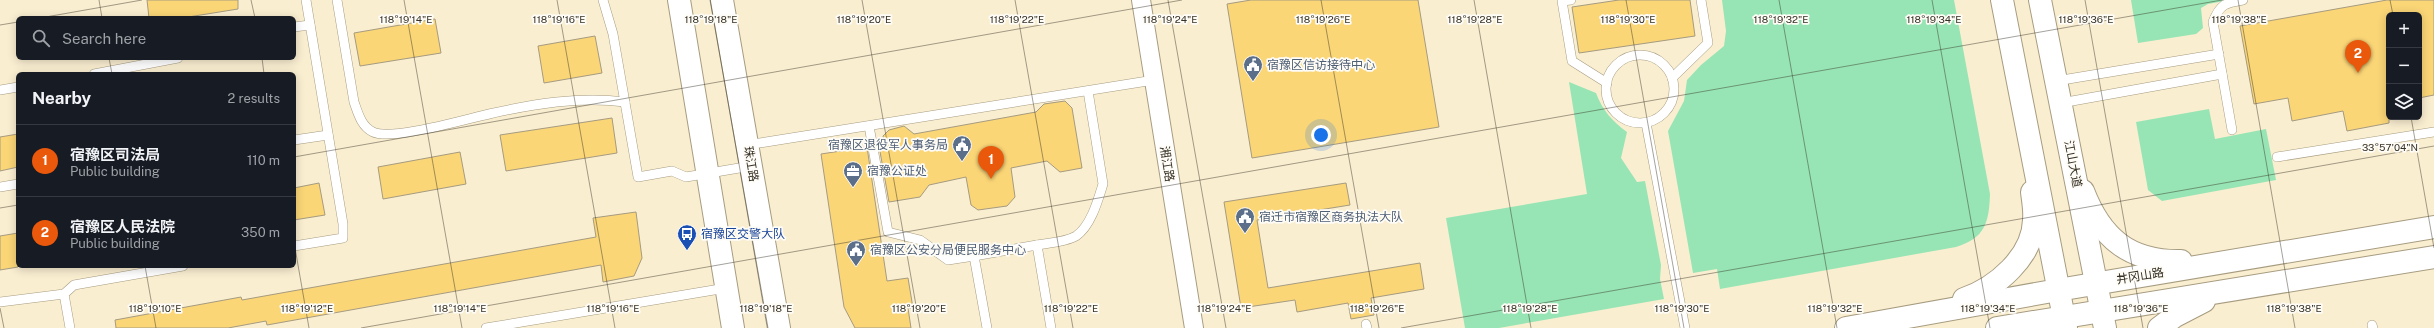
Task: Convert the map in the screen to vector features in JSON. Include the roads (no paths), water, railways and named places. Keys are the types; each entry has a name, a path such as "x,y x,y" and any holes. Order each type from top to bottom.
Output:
{"street":[{"path":"679,0 733,328"},
{"name":"珠江路","path":"722,0 779,328"},
{"name":"湘江路","path":"1141,0 1194,328"},
{"path":"2002,0 2065,322"},
{"name":"江山大道","path":"2040,0 2103,319"},
{"path":"1914,316 1980,293 1998,282 2015,264 2028,244 2034,221 2026,125"},
{"path":"2073,165 2091,213 2106,234 2124,248 2145,258 2168,261 2248,258"},
{"name":"井冈山路","path":"1846,328 2096,283 2434,228"},
{"path":"1998,328 2103,319 2226,291 2434,257"},
{"path":"2159,328 2175,316 2226,291"}],"lane":[{"path":"296,246 343,238 343,224 306,0"},
{"path":"337,0 354,102 359,118 373,132 388,134 466,121 489,114 585,98 625,102"},
{"path":"603,0 613,34 638,177 672,171 686,177 708,173 749,156 869,126 1154,80"},
{"path":"1571,0 1562,1 1572,61 1607,83"},
{"path":"1672,78 1708,43 1701,0"},
{"path":"2232,130 2213,22 2217,13 2226,3 2243,0"},
{"path":"296,27 310,25"},
{"path":"2056,82 2219,54"},
{"path":"1637,56 1648,56 1658,60 1667,68 1672,78 1674,89 1669,106 1657,119 1646,123 1625,120 1616,113 1607,94 1607,83 1617,64 1637,56"},
{"path":"104,72 168,60"},
{"path":"2061,103 2222,74"},
{"path":"0,90 16,87"},
{"path":"869,126 888,232 920,240 948,260 974,256 1037,245 1077,235 1088,222 1103,184 1088,91"},
{"path":"1646,123 1685,328"},
{"path":"2277,157 2434,132"},
{"path":"296,140 328,135"},
{"path":"0,187 16,184"},
{"path":"1037,245 1051,328"},
{"path":"974,256 987,328"},
{"path":"0,302 64,294 74,285 172,268"},
{"path":"486,328 525,325 726,288"},
{"path":"64,294 70,328"}],"place":[{"name":"宿豫区人民法院","path":"2358,73"},
{"name":"宿豫区信访接待中心","path":"1253,82"},
{"name":"宿豫区退役军人事务局","path":"962,162"},
{"name":"宿豫区司法局","path":"991,179"},
{"name":"宿豫公证处","path":"853,188"},
{"name":"宿迁市宿豫区商务执法大队","path":"1245,234"},
{"name":"宿豫区交警大队","path":"687,251"},
{"name":"宿豫区公安分局便民服务中心","path":"856,267"}]}
